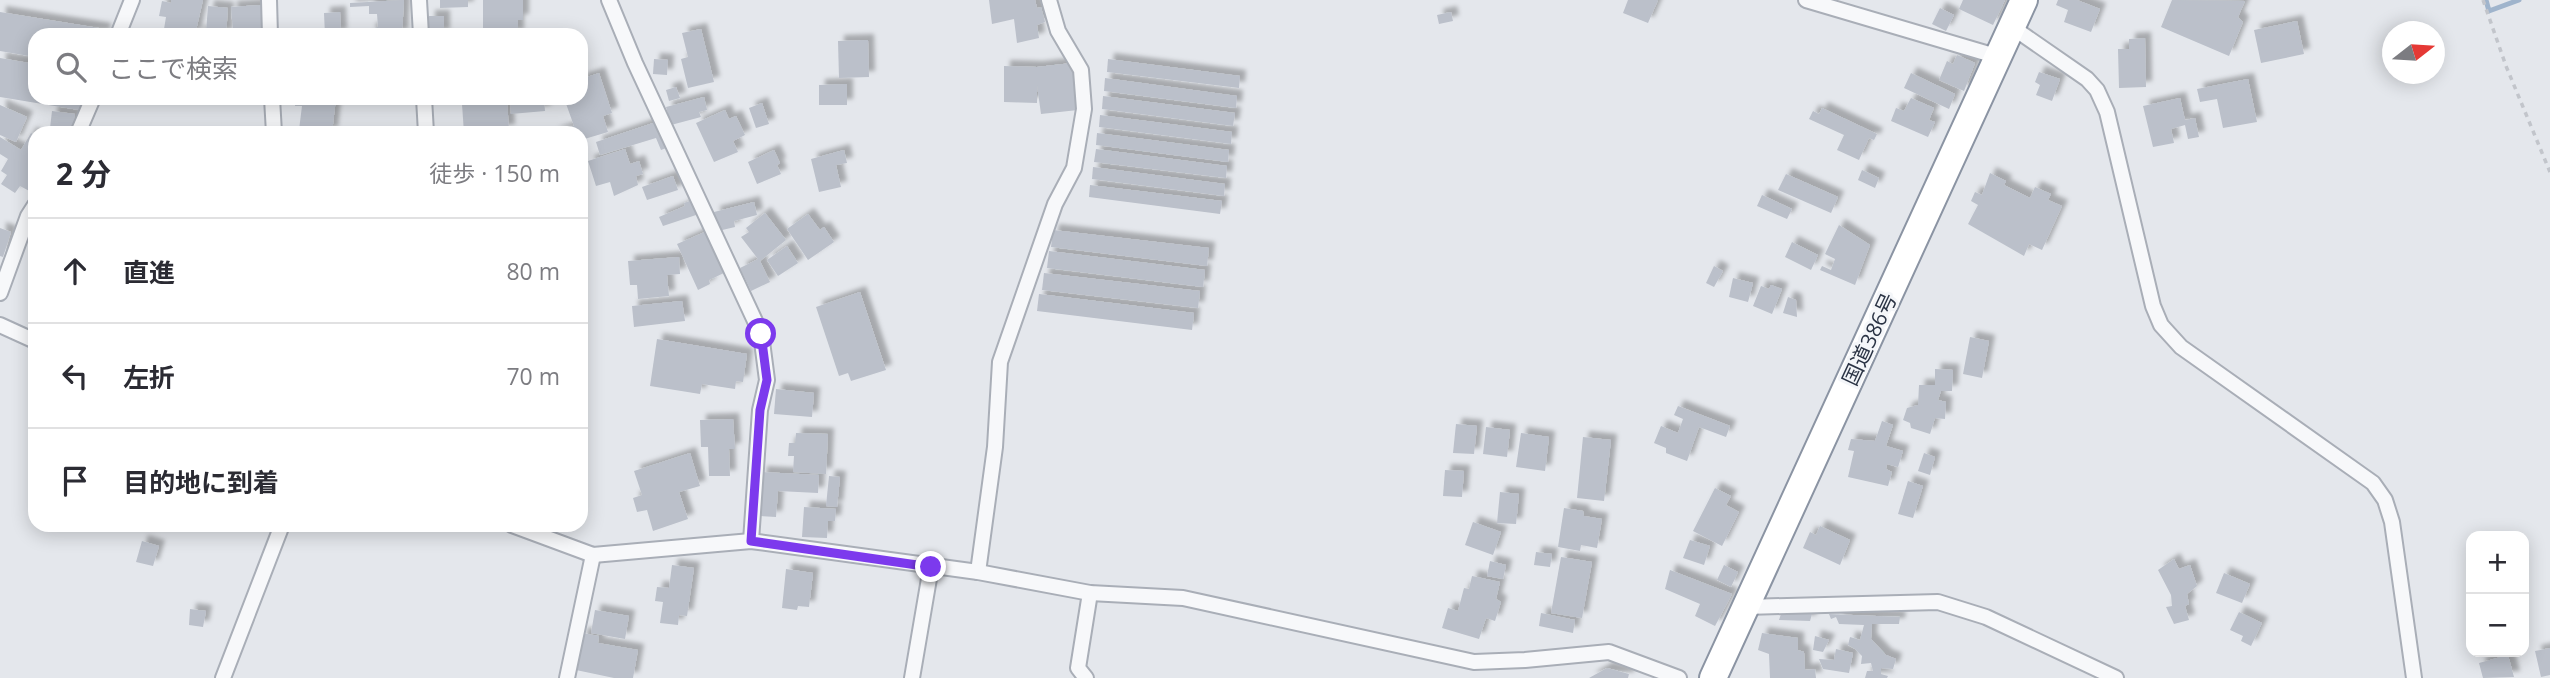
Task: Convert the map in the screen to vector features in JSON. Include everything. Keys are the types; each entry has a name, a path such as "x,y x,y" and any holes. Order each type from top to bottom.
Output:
{"highway":[{"name":"国道386号","path":"1713,678 2024,0"}],"street":[{"path":"121,28 132,0"},
{"path":"269,0 270,28"},
{"path":"419,0 421,28"},
{"path":"609,0 761,334 767,380 760,410 751,541"},
{"path":"978,572 995,447 1000,362 1055,204 1074,168 1084,109 1081,70 1058,31 1049,0"},
{"path":"1806,0 1999,57"},
{"path":"2012,27 2087,79 2097,90 2107,111 2153,306 2161,325 2181,347 2373,483 2385,500 2392,522 2414,678"},
{"path":"81,126 90,105"},
{"path":"272,105 274,126"},
{"path":"424,105 426,126"},
{"path":"0,293 28,216"},
{"path":"0,325 28,338"},
{"path":"223,678 279,532"},
{"path":"531,532 593,555 751,541 978,572 1090,593 1183,598 1474,662 1609,652 1679,678"},
{"path":"568,678 593,555"},
{"path":"912,678 931,567"},
{"path":"1086,678 1078,668 1090,593"},
{"path":"1746,607 1938,602 1986,617 2116,678"}],"path":[{"path":"2483,0 2550,172"}],"building":[{"path":"171,0 203,0 197,28 164,28 166,17 159,16 162,1 171,3"},
{"path":"404,0 402,28 374,28 378,27 377,14 369,14 369,6 350,7 350,3"},
{"path":"440,0 468,0 468,7 440,8"},
{"path":"483,0 523,0 523,20 518,20 518,28 483,28"},
{"path":"989,0 1035,0 1037,8 1041,7 1045,22 1037,25 1039,38 1017,43 1014,19 992,24"},
{"path":"1628,0 1658,0 1648,23 1623,13"},
{"path":"1963,0 2005,0 1993,25 1959,9"},
{"path":"2058,0 2077,0 2100,9 2091,32 2064,22 2068,10 2056,5"},
{"path":"2172,0 2245,1 2238,17 2243,22 2229,56 2161,27"},
{"path":"261,5 263,28 233,28 231,7"},
{"path":"208,6 228,8 227,28 206,28"},
{"path":"1940,8 1954,15 1946,31 1932,24"},
{"path":"0,12 99,28 28,28 28,56 0,51"},
{"path":"340,12 341,28 325,28 324,13"},
{"path":"1451,12 1453,21 1439,24 1437,15"},
{"path":"429,16 444,16 444,28 429,28"},
{"path":"2297,21 2304,54 2261,63 2254,30"},
{"path":"701,29 714,82 688,88 681,59 688,57 682,33"},
{"path":"2145,38 2146,87 2119,88 2118,49 2129,49 2129,39"},
{"path":"868,40 869,77 839,78 838,41"},
{"path":"1957,55 1975,63 1964,91 1939,80 1947,61 1953,64"},
{"path":"0,58 28,63 28,102 0,97"},
{"path":"654,59 668,60 667,75 653,74"},
{"path":"1108,59 1240,76 1239,88 1107,72"},
{"path":"1072,63 1078,110 1041,114 1037,85 1037,103 1004,102 1004,66 1037,67"},
{"path":"2039,72 2060,79 2052,101 2036,95 2040,85 2035,82"},
{"path":"599,73 612,113 603,116 608,132 588,138 588,126 574,126 566,105 588,105 588,77"},
{"path":"1911,73 1955,94 1949,109 1904,88"},
{"path":"1105,78 1237,96 1236,108 1104,91"},
{"path":"2248,79 2257,122 2223,128 2217,99 2200,102 2197,89"},
{"path":"847,84 847,105 819,105 819,85"},
{"path":"676,87 680,98 669,101 666,90"},
{"path":"1103,96 1235,113 1233,126 1102,109"},
{"path":"704,97 707,110 699,112 701,117 671,125 666,107"},
{"path":"1911,98 1934,108 1929,120 1935,122 1928,137 1891,121 1896,108 1904,111"},
{"path":"2180,98 2185,120 2195,118 2199,137 2188,139 2185,125 2171,129 2174,143 2153,147 2143,106"},
{"path":"762,103 769,124 756,128 749,108"},
{"path":"0,105 27,117 16,142 0,135"},
{"path":"49,105 86,105 85,111"},
{"path":"335,105 333,126 300,126 302,106 295,106"},
{"path":"462,105 507,105 509,126 464,126"},
{"path":"510,105 544,105 545,111 511,114"},
{"path":"1822,108 1877,134 1874,140 1869,138 1859,160 1837,150 1844,135 1809,119 1813,111 1819,114"},
{"path":"725,110 729,119 736,116 745,135 733,141 738,152 714,162 696,123"},
{"path":"52,111 75,114 74,126 50,126"},
{"path":"1100,115 1232,132 1231,144 1099,127"},
{"path":"656,122 669,147 661,150 656,138 600,155 596,142"},
{"path":"1097,133 1229,150 1228,162 1096,145"},
{"path":"0,137 21,150 28,138 28,190 20,186 15,193 1,184 7,175 1,171 8,159 0,154"},
{"path":"625,149 630,164 639,161 643,174 636,176 638,185 614,196 610,182 596,186 588,161"},
{"path":"1096,149 1227,166 1226,178 1094,162"},
{"path":"774,150 780,163 777,165 781,174 757,184 748,162"},
{"path":"844,150 847,163 836,165 841,187 819,192 811,159"},
{"path":"1093,167 1225,184 1224,196 1092,179"},
{"path":"1862,170 1879,178 1875,188 1858,180"},
{"path":"1990,173 2006,181 2004,185 2030,198 2035,187 2051,194 2048,200 2062,206 2042,250 2029,244 2024,256 1968,224 1978,205 1971,201 1975,192 1982,195"},
{"path":"1786,174 1838,197 1831,213 1778,190"},
{"path":"673,176 678,190 647,200 642,187"},
{"path":"1090,185 1222,201 1220,214 1089,197"},
{"path":"1762,195 1792,209 1787,219 1757,206"},
{"path":"693,200 699,214 663,226 659,217"},
{"path":"754,202 757,215 734,221 735,227 718,231 714,212"},
{"path":"765,213 786,240 760,261 770,282 751,291 740,268 758,259 741,237 749,232 746,228"},
{"path":"808,214 820,230 824,227 834,242 808,260 787,229"},
{"path":"1839,225 1870,245 1855,285 1820,270 1822,266 1831,270 1835,259 1825,254"},
{"path":"0,228 11,232 3,257 0,256"},
{"path":"1053,230 1209,248 1207,266 1051,247"},
{"path":"707,231 726,272 709,280 710,284 698,290 677,244"},
{"path":"1792,242 1818,255 1811,270 1785,257"},
{"path":"787,246 798,263 778,276 767,260"},
{"path":"1049,251 1205,270 1203,287 1047,268"},
{"path":"679,257 680,274 667,275 669,296 638,299 637,285 630,285 628,261"},
{"path":"1714,266 1723,271 1714,287 1706,283"},
{"path":"1044,273 1200,291 1198,308 1042,290"},
{"path":"1733,278 1753,283 1748,302 1729,297"},
{"path":"1771,285 1782,289 1772,314 1753,306 1761,286 1769,289"},
{"path":"860,292 886,370 851,381 848,373 839,376 816,307"},
{"path":"1039,294 1194,313 1192,330 1037,311"},
{"path":"1788,297 1796,300 1797,317 1783,313"},
{"path":"682,301 685,321 634,327 632,306"},
{"path":"1970,337 1989,341 1982,378 1963,374"},
{"path":"657,339 747,354 743,382 736,381 735,389 702,384 700,394 650,386"},
{"path":"1935,369 1953,370 1952,391 1941,391 1938,400 1946,402 1945,419 1935,418 1930,434 1911,428 1910,423 1903,420 1907,408 1918,405 1919,385 1935,385"},
{"path":"776,389 814,393 812,417 774,414"},
{"path":"1678,406 1730,426 1726,437 1699,427 1687,461 1666,453 1666,448 1654,443 1661,426 1678,433 1683,419 1674,415"},
{"path":"733,419 735,449 729,449 730,476 709,476 708,447 701,447 700,420"},
{"path":"1882,421 1893,425 1886,446 1903,451 1898,467 1887,464 1886,469 1892,472 1888,486 1848,477 1854,451 1848,450 1851,439 1875,441"},
{"path":"1456,424 1477,426 1474,454 1453,453"},
{"path":"1486,427 1510,430 1507,457 1483,454"},
{"path":"796,433 828,434 826,474 793,472 794,456 788,456 789,443 795,443"},
{"path":"1521,433 1549,437 1545,471 1516,467"},
{"path":"1583,437 1611,440 1604,501 1577,498"},
{"path":"690,453 700,486 679,492 688,519 653,531 647,510 637,512 633,498 642,495 634,471"},
{"path":"1924,453 1935,457 1930,475 1918,471"},
{"path":"1445,470 1464,471 1462,497 1443,496"},
{"path":"761,472 819,475 818,493 778,491 776,517 759,516"},
{"path":"829,476 840,477 837,507 826,506"},
{"path":"1908,481 1923,486 1913,518 1898,514"},
{"path":"1715,488 1731,496 1726,505 1739,512 1722,546 1693,531"},
{"path":"1500,492 1519,494 1516,524 1497,523"},
{"path":"804,507 836,509 835,521 828,521 827,538 802,537"},
{"path":"1564,508 1583,511 1584,516 1602,519 1597,548 1581,545 1580,551 1558,547"},
{"path":"1473,522 1501,532 1493,555 1465,545"},
{"path":"1820,526 1850,540 1840,565 1803,548 1810,532 1816,535"},
{"path":"1690,540 1710,546 1704,565 1683,558"},
{"path":"142,541 159,546 153,566 136,562"},
{"path":"1536,552 1552,554 1550,567 1534,565"},
{"path":"1561,557 1592,562 1582,618 1551,613"},
{"path":"2174,559 2179,569 2190,565 2197,586 2187,594 2189,604 2185,606 2189,620 2174,624 2166,607 2172,606 2171,595 2158,570"},
{"path":"1490,561 1506,565 1503,579 1487,576"},
{"path":"672,565 694,568 687,616 679,615 678,625 660,623 663,602 655,601 657,587 669,588"},
{"path":"1724,565 1738,572 1731,587 1717,580"},
{"path":"786,569 813,573 809,607 798,606 797,610 782,608"},
{"path":"1670,570 1732,594 1715,626 1695,616 1700,604 1665,589"},
{"path":"2224,573 2250,584 2242,603 2216,593"},
{"path":"1472,576 1500,582 1496,599 1501,602 1495,621 1486,618 1479,639 1442,628 1448,608 1458,611 1464,588 1469,589"},
{"path":"190,609 206,611 203,627 189,625"},
{"path":"595,610 629,616 625,639 591,633"},
{"path":"2239,612 2262,623 2251,646 2241,641 2243,636 2230,630"},
{"path":"1541,613 1575,620 1573,633 1539,626"},
{"path":"1781,614 1812,614 1810,621 1779,620"},
{"path":"1829,614 1900,617 1899,624 1872,624 1871,639 1886,655 1896,659 1893,669 1881,668 1881,674 1888,676 1887,678 1865,678 1867,671 1873,671 1871,663 1861,664 1862,656 1848,645 1850,637 1860,640 1864,625 1839,624 1836,617 1831,619"},
{"path":"582,633 599,636 598,643 638,650 633,678 614,678 576,670"},
{"path":"1762,633 1798,638 1798,650 1804,652 1805,670 1815,669 1816,678 1770,678 1769,654 1758,650"},
{"path":"1815,636 1829,640 1823,652 1813,650"},
{"path":"2550,648 2550,675 2541,677 2535,651"},
{"path":"1836,649 1853,653 1849,673 1823,669 1819,659 1834,660"},
{"path":"2509,657 2514,677 2483,678 2479,663"},
{"path":"1607,668 1629,674 1628,678 1589,678"}],"waterway":[{"path":"2486,0 2489,11 2519,0"}],"route":[{"path":"761,334 767,380 760,410 751,541 931,567"}]}
